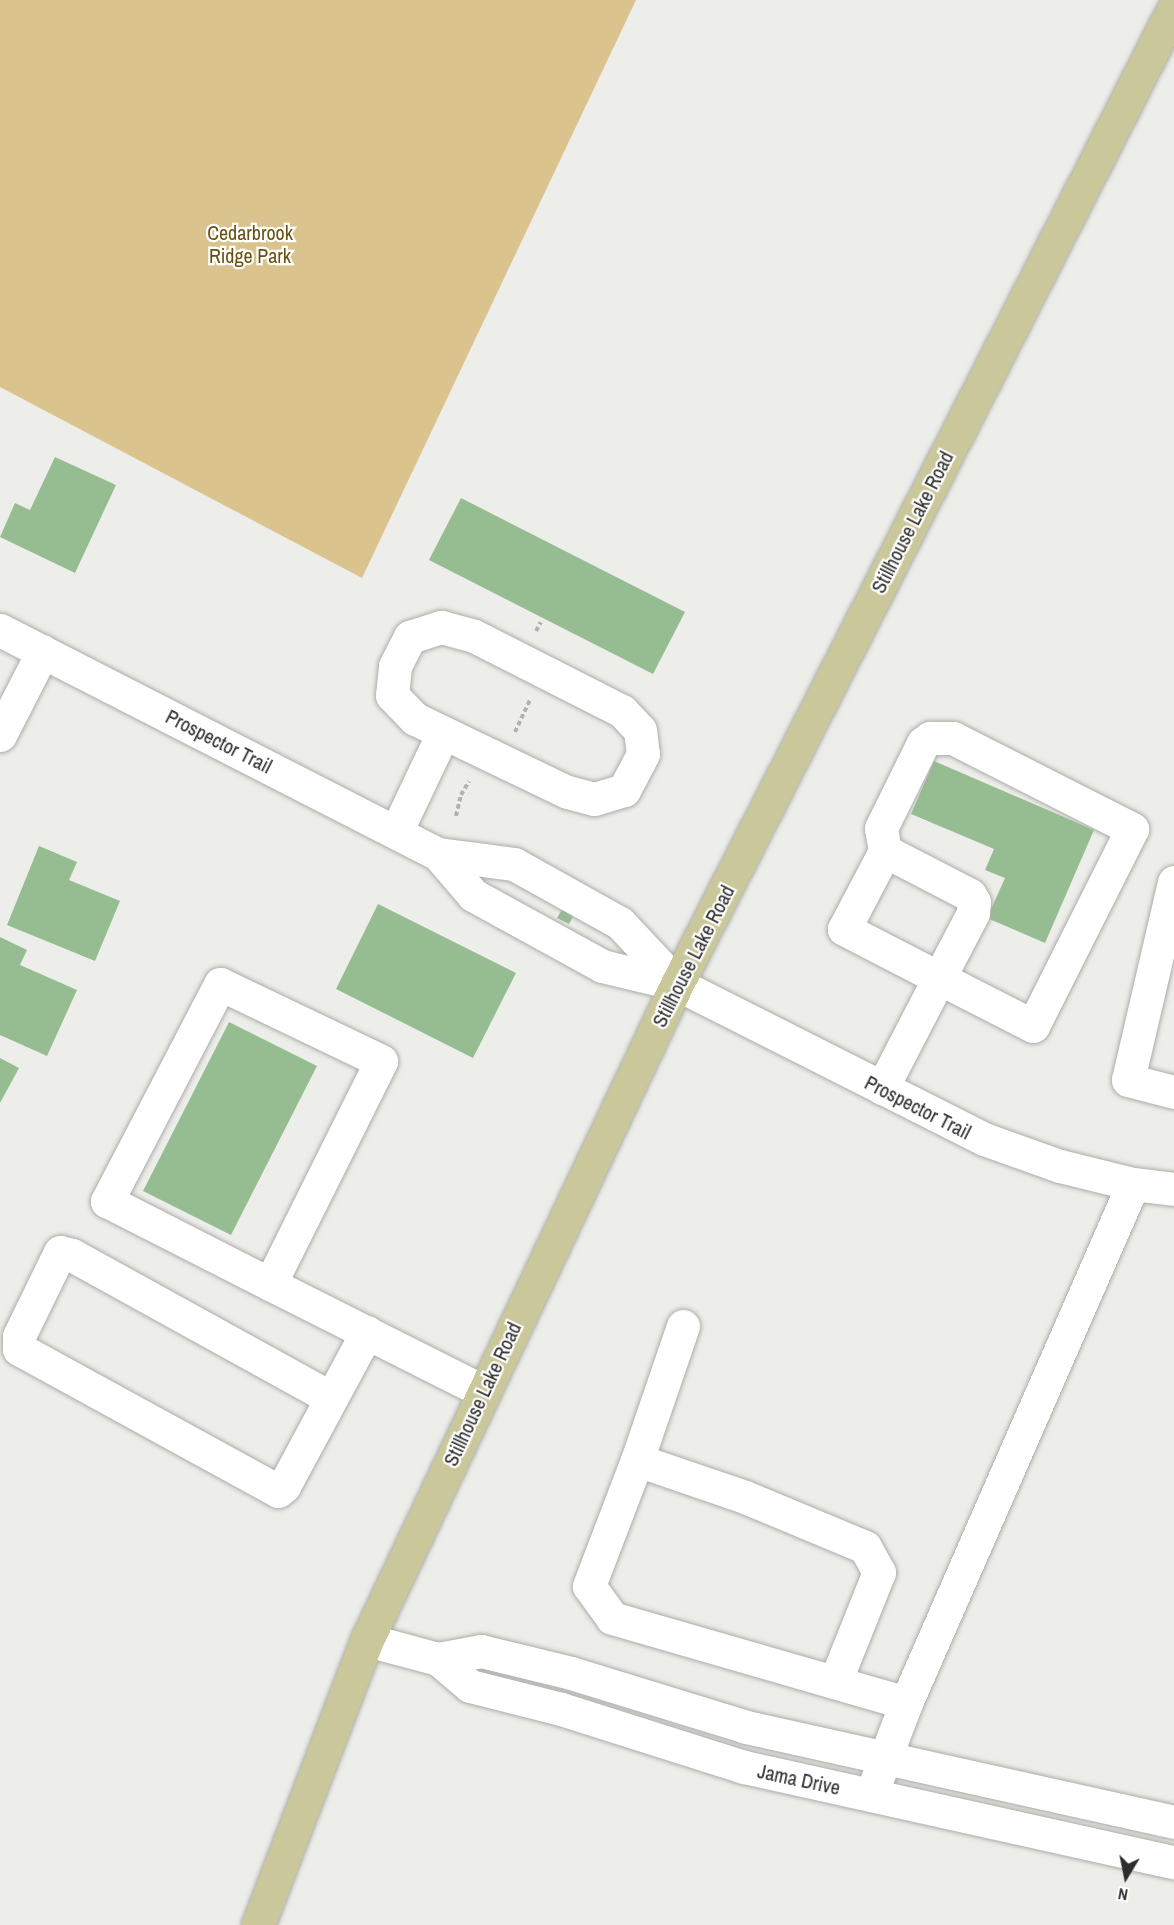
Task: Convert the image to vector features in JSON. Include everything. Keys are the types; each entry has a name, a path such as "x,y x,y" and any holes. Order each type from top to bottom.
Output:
{"main road":[{"name":"Stillhouse Lake Road","path":"258,1925 367,1640 483,1390 677,984 1174,8"}],"street":[{"path":"441,627 474,636 530,665 622,711 640,730 643,754 624,790 594,799 567,792 414,719 392,695 395,666 410,637 441,627"},
{"name":"Prospector Trail","path":"0,630 438,854 514,864 620,923 677,984"},
{"path":"0,735 43,651"},
{"path":"396,832 443,733"},
{"path":"941,736 953,738 1132,829 1033,1026 939,978 844,929 885,851 881,828 923,743 941,736"},
{"path":"882,1088 973,913 974,902 969,895 885,851"},
{"name":"Prospector Trail","path":"438,854 473,895 602,966 677,984 984,1139 1060,1166 1133,1184 1174,1189"},
{"path":"1174,882 1128,1080 1174,1092"},
{"path":"270,1284 381,1061 220,984 107,1201 270,1284 483,1390"},
{"path":"872,1795 906,1703 1133,1184"},
{"path":"331,1398 72,1255 60,1252 19,1336 19,1348 278,1491 284,1486 367,1332"},
{"path":"684,1326 637,1460 588,1586 612,1618 906,1703"},
{"path":"637,1460 745,1497 865,1547 879,1572 835,1682"},
{"name":"Jama Drive","path":"367,1640 438,1659 470,1686 561,1709 744,1767 1174,1862"},
{"name":"Jama Drive","path":"438,1659 481,1651 571,1673 746,1727 1174,1822"}],"path":[{"path":"456,816 461,795 481,758 511,741 535,690 527,646 541,621"}],"green space":[{"name":"Cedarbrook Ridge Park","path":"0,0 636,0 362,578 0,387"}],"building":[{"path":"55,457 116,485 75,573 0,537 15,503 30,510"},
{"path":"461,498 685,612 653,674 429,560"},
{"path":"934,761 1094,830 1045,943 987,918 1005,878 985,870 994,849 911,814"},
{"path":"39,846 77,862 69,880 120,901 95,961 7,925"},
{"path":"378,904 516,973 473,1058 336,989"},
{"path":"563,908 575,913 569,924 557,918"},
{"path":"0,937 27,950 20,965 77,990 47,1056 0,1035"},
{"path":"229,1022 317,1066 231,1235 143,1191"},
{"path":"0,1058 19,1068 0,1103"}]}
